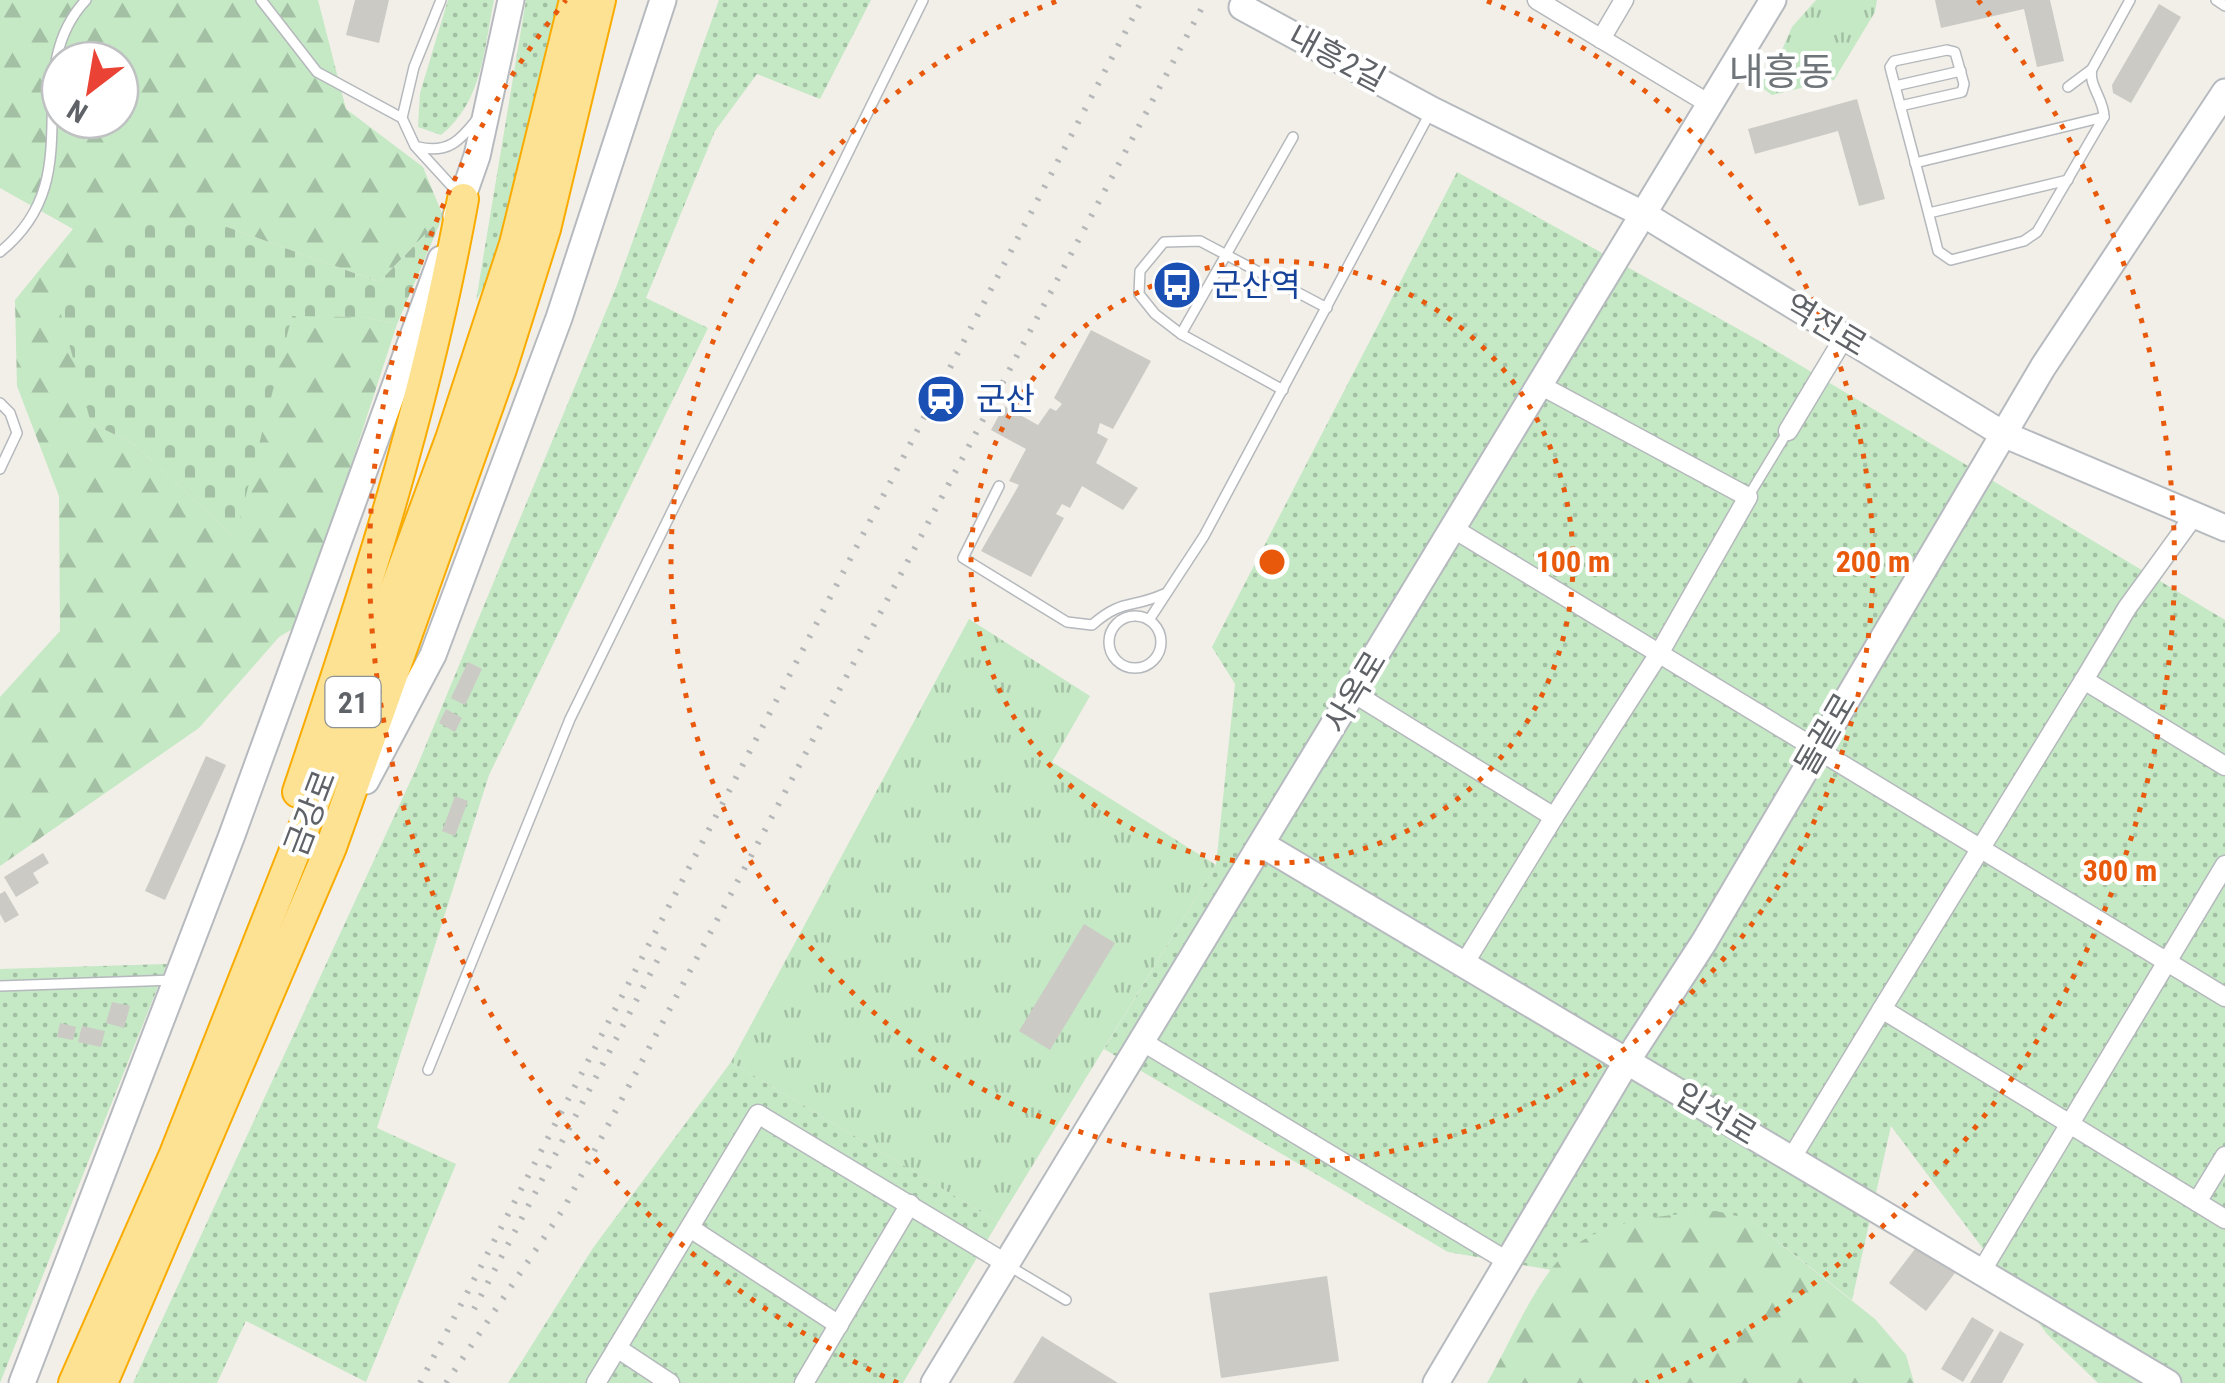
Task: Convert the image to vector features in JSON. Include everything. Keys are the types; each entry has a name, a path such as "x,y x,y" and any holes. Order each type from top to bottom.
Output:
{"highway":[{"name":"금강로","path":"74,1383 154,1200 298,846 474,373 515,244 576,0"},
{"name":"금강로","path":"102,1383 331,847 502,369 545,229 600,0"},
{"path":"154,1200 370,580 430,368 463,198"}],"street":[{"path":"22,1383 177,980 463,198 511,0"},
{"path":"331,847 432,654 505,451 559,318 663,0"},
{"path":"1537,0 1711,105"},
{"path":"1601,39 1624,0"},
{"name":"사옥로","path":"934,1383 1773,0"},
{"name":"내흥2길","path":"1242,7 1432,110"},
{"name":"돌끝로","path":"1436,1383 1627,1062 1704,942 2003,434 2225,92"},
{"name":"역전로","path":"1432,110 1645,215 2003,434 2225,528"},
{"path":"1788,431 1845,336"},
{"path":"1464,964 1660,652 1748,496 1540,385"},
{"path":"1792,1159 2127,608 2196,513"},
{"path":"1454,529 2225,996"},
{"path":"2084,680 2225,766"},
{"path":"1354,694 1554,817"},
{"name":"입석로","path":"1263,845 2168,1383"},
{"path":"1981,1272 2225,866"},
{"path":"1882,1009 2225,1219"},
{"path":"1143,1042 1507,1261"},
{"path":"596,1383 758,1114 1007,1264"},
{"path":"2197,1202 2225,1156"},
{"path":"804,1383 910,1204"},
{"path":"690,1228 839,1325"},
{"path":"618,1348 670,1383"}],"lane":[{"path":"0,252 28,230 52,172 54,62 67,20 86,0"},
{"path":"262,0 318,72 402,118 415,146 463,198"},
{"path":"402,118 414,67 441,0"},
{"path":"428,1070 570,719 923,0"},
{"path":"1900,106 1962,92 1961,70 1951,50 1894,61 1890,67 1900,106 1928,213 1942,256 1958,259 2032,238 2104,117 2104,104 2090,77 2130,0"},
{"path":"2216,0 2225,6"},
{"path":"2068,87 2092,69"},
{"path":"1895,86 1961,70"},
{"path":"415,146 436,151 451,147 489,102"},
{"path":"1148,620 1204,536 1432,110"},
{"path":"1915,163 2104,117"},
{"path":"1181,334 1293,137"},
{"path":"1928,213 2068,180"},
{"path":"1282,390 1181,334 1155,314 1139,294 1140,271 1164,242 1200,241 1327,308"},
{"path":"0,403 10,413 16,434 0,469"},
{"path":"1748,496 1788,431"},
{"path":"1000,486 963,558 1067,622 1092,625 1121,604 1142,604 1166,593"},
{"path":"1127,617 1148,620 1161,636 1159,654 1139,668 1122,665 1108,644 1113,627 1127,617"},
{"path":"0,986 177,980"},
{"path":"1007,1264 1066,1300"}],"green space":[{"path":"0,0 318,0 346,109 423,167 443,216 379,282 227,227 91,423 134,444 234,537 292,315 363,317 397,324 299,625 279,637 199,728 0,866 0,697 60,631 59,496 17,386 15,300 73,229 0,188"},
{"path":"448,0 494,0 473,91 455,122 441,135 418,127 420,93"},
{"path":"526,0 561,0 497,262 476,301"},
{"path":"719,0 871,0 820,99 757,74 715,131 646,298 708,328 489,775 377,1128 456,1164 366,1382 246,1321 217,1383 133,1383 416,769 617,285"},
{"path":"1816,0 1877,0 1875,12 1834,80 1772,95 1761,87 1762,74 1778,59 1792,27"},
{"path":"1457,172 1758,340 2225,620 2225,1383 2098,1383 2047,1334 1891,1126 1852,1300 1749,1219 1588,1238 1552,1270 1448,1252 1104,1049 1216,865 1235,684 1212,647"},
{"path":"443,216 397,324 363,317 292,316 235,538 134,444 91,423 60,311 146,217 227,227 379,282"},
{"path":"969,619 1090,696 1052,762 1216,865 998,1222 731,1062"},
{"path":"167,964 0,1383 0,969"},
{"path":"731,1062 998,1222 903,1383 508,1383 593,1248"},
{"path":"1716,1211 1749,1219 1875,1319 1906,1355 1914,1383 1487,1383 1534,1295 1568,1251 1600,1231 1619,1225"}],"building":[{"path":"355,0 389,0 379,43 346,35"},
{"path":"1935,0 2050,0 2064,61 2037,67 2024,9 1941,28"},
{"path":"2159,4 2181,17 2131,103 2113,93 2112,85"},
{"path":"1857,99 1885,199 1859,206 1838,131 1755,154 1748,129"},
{"path":"1091,330 1151,361 1113,429 1100,423 1097,433 1108,439 1096,463 1138,488 1123,510 1082,486 1070,508 1062,504 1056,514 1064,518 1031,577 981,551 1019,485 1009,481 1026,449 991,430 1004,406 1038,425 1050,408 1056,411 1062,404 1054,398"},
{"path":"468,662 482,669 465,705 451,698"},
{"path":"446,709 462,718 455,732 439,723"},
{"path":"206,756 226,765 165,900 145,891"},
{"path":"455,796 468,801 455,836 442,831"},
{"path":"43,853 49,863 33,873 39,883 16,897 4,877"},
{"path":"5,891 19,915 5,923 0,914 0,894"},
{"path":"1084,924 1115,943 1050,1050 1019,1031"},
{"path":"112,1002 130,1006 124,1028 106,1023"},
{"path":"60,1023 76,1027 73,1040 57,1037"},
{"path":"82,1026 105,1031 101,1047 78,1042"},
{"path":"1918,1245 1955,1273 1926,1311 1889,1283"},
{"path":"1327,1276 1339,1361 1221,1378 1209,1293"},
{"path":"1972,1317 1994,1330 1963,1382 1941,1369"},
{"path":"2000,1331 2024,1344 2002,1383 1970,1383"},
{"path":"1042,1336 1118,1383 1013,1383"}],"railway":[{"path":"420,1383 1142,0"},
{"path":"446,1383 564,1208 1206,0"},
{"path":"474,1309 667,942"}],"place":[{"name":"군산역","path":"1177,285"},
{"name":"군산","path":"941,399"}],"district":[{"name":"내흥동","path":"1781,72"}]}
